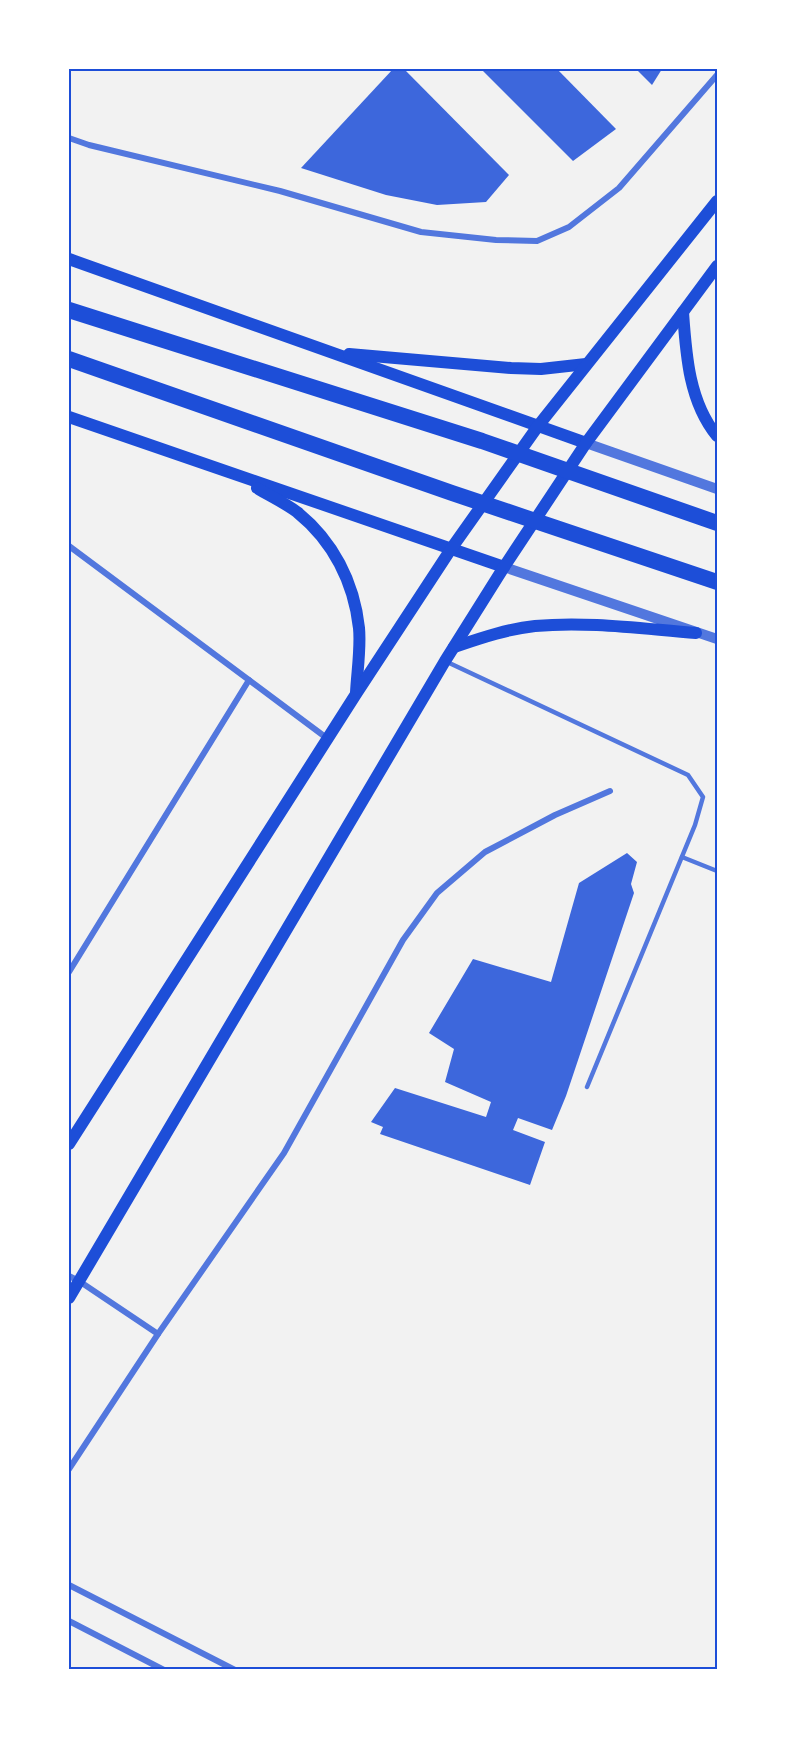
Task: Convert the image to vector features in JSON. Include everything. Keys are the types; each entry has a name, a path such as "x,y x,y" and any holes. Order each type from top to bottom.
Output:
{"highway":[{"path":"69,309 482,441 717,523"},
{"path":"69,359 452,493 717,582"}],"main road":[{"path":"69,1144 451,549 538,426 717,201"},
{"path":"69,259 586,443"},
{"path":"69,1298 74,1279 445,661 504,567 586,443 717,266"},
{"path":"683,312 686,359 696,400 717,436"},
{"path":"333,353 511,368 541,369 586,364"},
{"path":"69,417 504,567"},
{"path":"238,477 296,512 320,535 341,563 353,593 359,629 356,694"},
{"path":"454,647 496,633 534,626 570,625 696,633"}],"street":[{"path":"69,138 89,145 280,191 421,232 496,240 537,241 569,227 619,188 717,75"},
{"path":"586,443 717,489"},
{"path":"69,546 328,739"},
{"path":"504,567 717,639"},
{"path":"69,972 249,680"},
{"path":"69,1468 158,1334 284,1153 403,940 437,893 484,852 555,815 610,791"},
{"path":"74,1279 158,1334"},
{"path":"69,1586 235,1670"},
{"path":"69,1621 164,1670"}],"lane":[{"path":"445,661 688,775 703,797 695,825 587,1088"},
{"path":"682,857 717,871"}],"building":[{"path":"393,69 404,69 509,175 486,202 437,205 386,195 301,168"},
{"path":"481,69 557,69 616,129 573,161"},
{"path":"636,69 662,69 652,85"},
{"path":"627,853 637,862 631,884 634,893 566,1096 552,1130 518,1118 513,1130 545,1142 530,1185 380,1134 383,1127 371,1122 395,1088 486,1117 491,1102 445,1082 454,1049 429,1033 473,959 551,982 579,883"}]}
